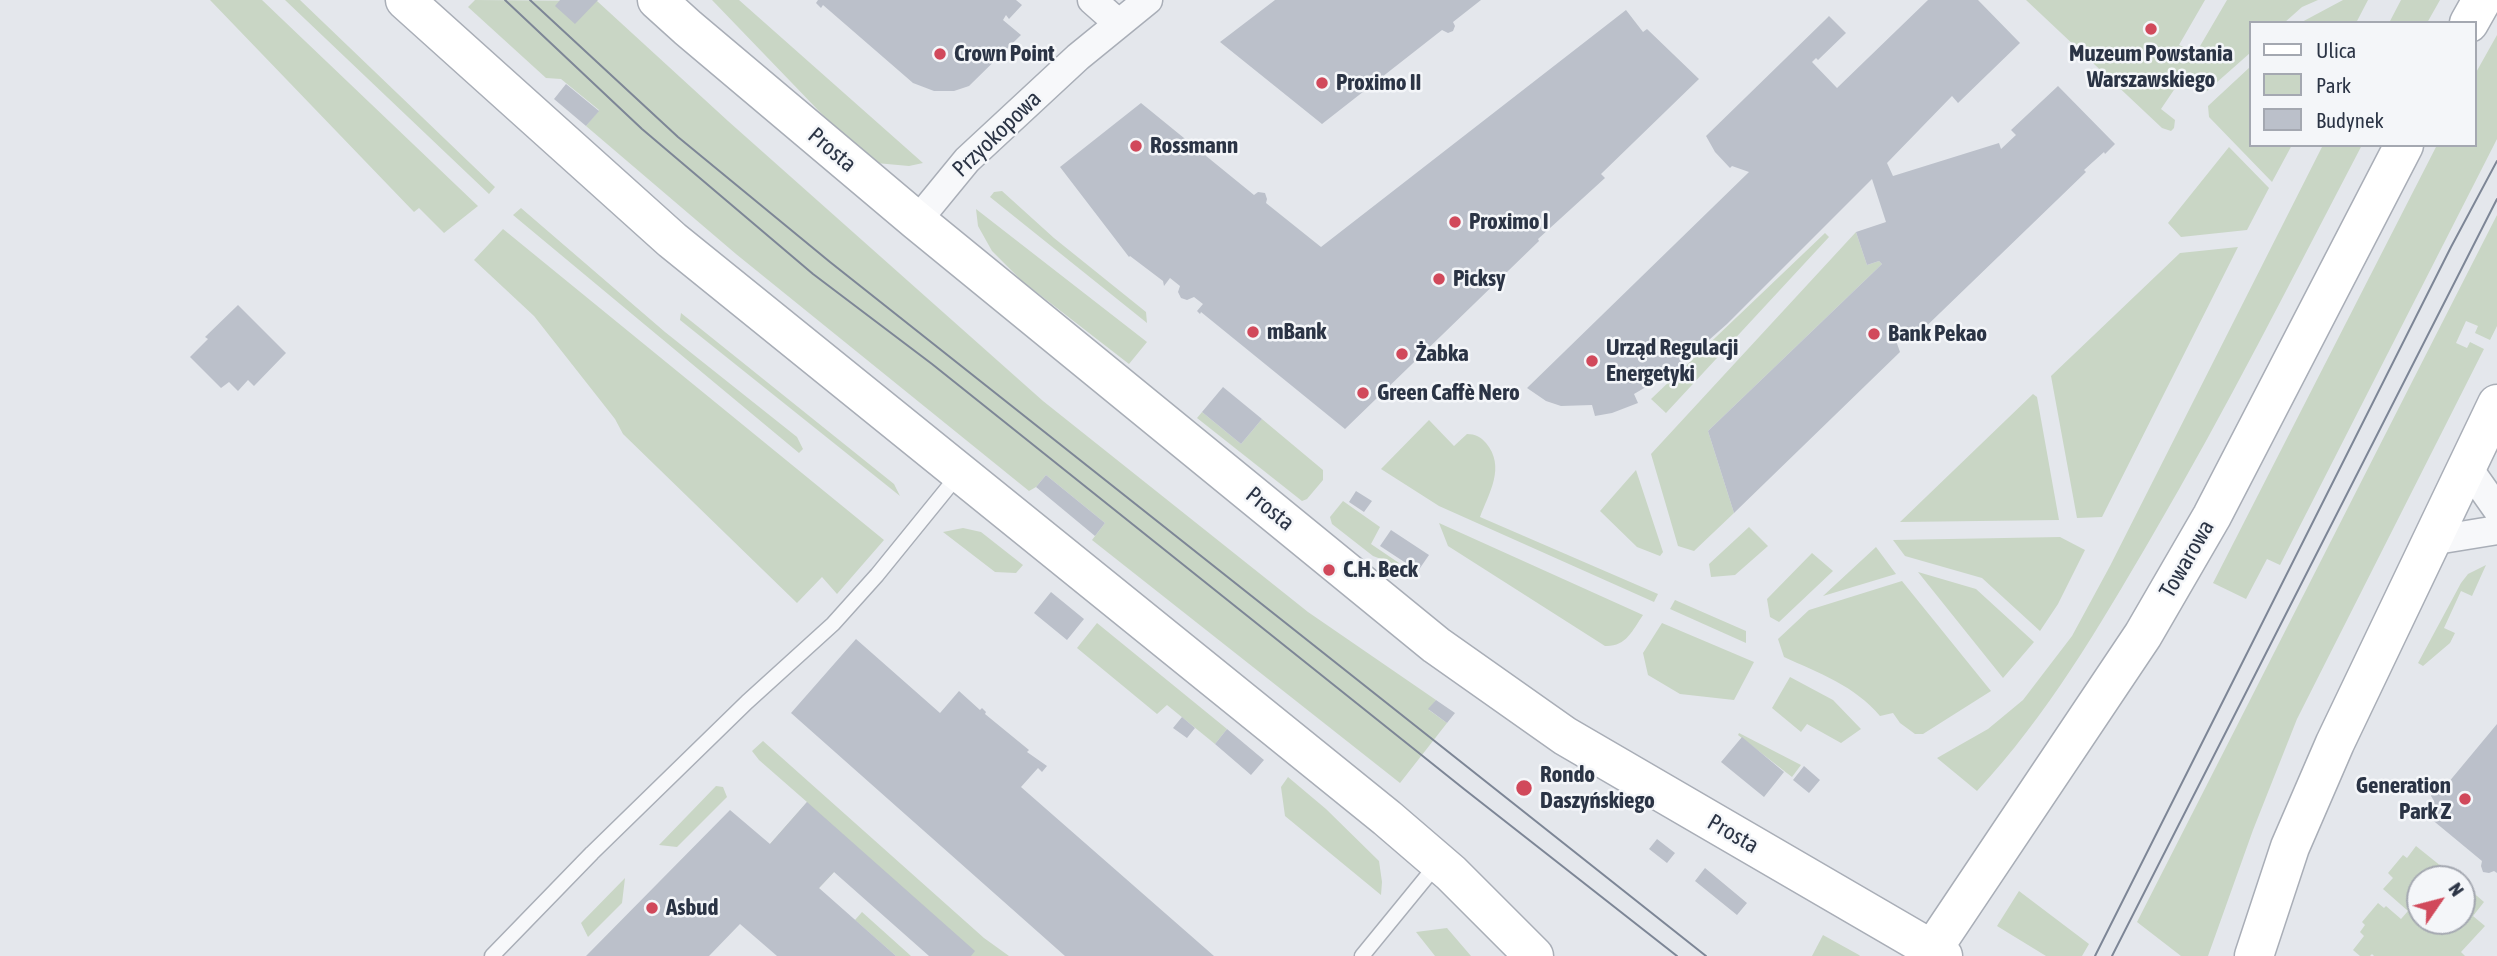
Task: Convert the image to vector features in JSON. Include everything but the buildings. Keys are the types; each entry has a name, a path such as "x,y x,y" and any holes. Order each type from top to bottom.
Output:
{"main road":[{"path":"405,0 672,240 1439,862 1534,956"},
{"name":"Prosta","path":"657,0 917,221 1447,652 1565,736 1934,954"},
{"path":"2470,21 2482,0"},
{"name":"Towarowa","path":"1934,954 2143,635 2212,516 2403,147"},
{"path":"2254,956 2290,847 2335,743 2497,404"}],"street":[{"path":"1092,0 1118,23"},
{"name":"Przyokopowa","path":"917,221 967,160 1079,57 1148,0"},
{"path":"2466,465 2497,509"},
{"path":"2430,541 2497,530"}],"lane":[{"path":"492,956 592,853 709,739 833,624 877,575 960,473"},
{"path":"1362,956 1439,862"}],"green space":[{"path":"210,0 262,0 478,206 444,233 419,208 414,212"},
{"path":"285,0 300,0 495,187 489,194"},
{"path":"475,0 597,1 1043,401 1308,612 1436,700 1429,710 1447,723 1400,783 1092,540 1105,523 1046,475 1029,491 736,254 586,126 599,110 561,79 546,78 468,7"},
{"path":"712,0 739,0 923,163 909,166 876,163 843,136"},
{"name":"Muzeum Powstania Warszawskiego","path":"2026,0 2205,0 2179,45 2196,53 2227,0 2318,0 2302,7 2286,21 2248,21 2248,55 2207,91 2184,75 2161,109 2175,120 2174,128 2171,131 2162,128"},
{"path":"2343,0 2368,0 2357,21 2304,21"},
{"path":"2401,0 2440,0 2428,21 2390,21"},
{"path":"2497,35 2497,139 2280,565 2267,559 2246,599 2213,583 2436,147 2476,147 2476,72"},
{"path":"2248,69 2248,147 2291,147 2272,182 2209,117 2208,106"},
{"path":"2229,147 2269,188 2247,230 2181,237 2168,223"},
{"path":"2322,147 2361,147 2206,441 2112,605 2049,701 1977,791 1937,758 1988,729 2023,700 2072,636"},
{"path":"1002,191 1054,238 1146,312 1147,323 990,197 994,192"},
{"path":"521,208 665,332 797,437 803,449 799,453 513,215"},
{"path":"976,209 1147,342 1129,364 1022,281 992,251 978,226"},
{"path":"2497,215 2497,326 2490,340 2475,333 2478,326 2466,321 2456,343 2467,348 2470,342 2484,349 2297,719 2253,830 2208,956 2181,956 2137,922"},
{"path":"503,229 884,540 837,594 822,577 797,603 623,434 615,419 534,316 474,260"},
{"path":"1856,232 1867,265 1879,261 1882,264 1708,431 1734,513 1694,551 1678,546 1651,454"},
{"path":"1825,233 1829,237 1666,413 1651,399"},
{"path":"2238,247 2102,517 2077,518 2051,376 2180,253"},
{"path":"681,313 894,484 900,496 680,320"},
{"path":"2033,394 2037,397 2059,520 1900,522"},
{"path":"1202,412 1241,444 1262,419 1323,470 1323,480 1307,499 1302,501 1197,418"},
{"path":"1429,420 1454,446 1467,434 1478,436 1492,452 1495,461 1494,480 1480,517 1658,594 1654,602 1439,506 1381,469"},
{"path":"1636,470 1663,552 1660,556 1637,547 1600,511"},
{"path":"1343,501 1380,527 1371,544 1399,563 1397,565 1373,556 1332,524 1330,517"},
{"path":"1439,523 1643,615 1623,641 1605,646 1448,546"},
{"path":"1749,527 1768,546 1735,575 1711,577 1709,564"},
{"path":"963,528 981,532 1023,565 1016,573 995,572 943,532"},
{"path":"2060,537 2085,550 2058,604 2040,631 1982,578 1905,556 1893,540"},
{"path":"1876,547 1896,574 1823,596"},
{"path":"1812,553 1833,571 1779,622 1770,617 1767,599"},
{"path":"2486,565 2472,596 2461,591 2444,628 2455,633 2450,643 2423,666 2418,663 2461,583 2468,574"},
{"path":"1918,572 1976,589 2034,642 2003,678"},
{"path":"1902,581 1991,691 1923,734 1915,734 1900,723 1893,713 1880,716 1848,688 1784,657 1778,639 1809,610"},
{"path":"1675,600 1746,631 1746,643 1670,609"},
{"path":"1097,623 1227,729 1215,744 1167,705 1157,714 1077,648"},
{"path":"1662,623 1754,662 1734,700 1680,694 1648,675 1643,653"},
{"path":"1790,677 1833,700 1861,729 1841,743 1807,724 1801,732 1772,708"},
{"path":"1739,733 1801,765 1792,777 1738,735"},
{"path":"763,741 984,938 1009,956 934,956 835,871 819,888 770,844 807,802 752,751"},
{"path":"1288,777 1326,809 1379,861 1381,895 1285,816 1281,787"},
{"path":"716,786 723,787 727,797 677,847 659,845"},
{"path":"2416,846 2440,865 2406,865 2406,909 2383,889 2393,878 2388,873 2403,855 2407,858"},
{"path":"625,878 622,903 588,937 581,923"},
{"path":"2019,891 2089,944 2082,956 2046,956 1997,926"},
{"path":"2476,895 2484,902 2476,912"},
{"path":"2378,903 2384,908 2386,906 2401,919 2406,913 2406,935 2476,935 2476,918 2485,926 2461,952 2465,956 2360,956 2353,950 2364,936 2360,932 2365,925 2362,922"},
{"path":"862,912 911,956 896,956 855,920"},
{"path":"1447,928 1471,956 1435,956 1416,932"},
{"path":"1823,935 1859,955 1860,956 1812,956"}],"tram line":[{"path":"505,0 642,129 813,274 932,364 1677,956"},
{"path":"530,0 678,137 830,262 1706,956"},
{"path":"2095,956 2451,247 2497,161"},
{"path":"2112,956 2497,199"}],"place":[{"name":"Muzeum Powstania Warszawskiego","path":"2151,29"},
{"name":"Crown Point","path":"940,54"},
{"name":"Proximo II","path":"1322,83"},
{"name":"Rossmann","path":"1136,146"},
{"name":"Proximo I","path":"1455,222"},
{"name":"Picksy","path":"1439,279"},
{"name":"mBank","path":"1253,332"},
{"name":"Bank Pekao","path":"1874,334"},
{"name":"Żabka","path":"1402,354"},
{"name":"Urząd Regulacji Energetyki","path":"1592,361"},
{"name":"Green Caffè Nero","path":"1363,393"},
{"name":"C.H. Beck","path":"1329,570"},
{"name":"Rondo Daszyńskiego","path":"1524,788"},
{"name":"Generation Park Z","path":"2465,799"},
{"name":"Asbud","path":"652,908"}]}
